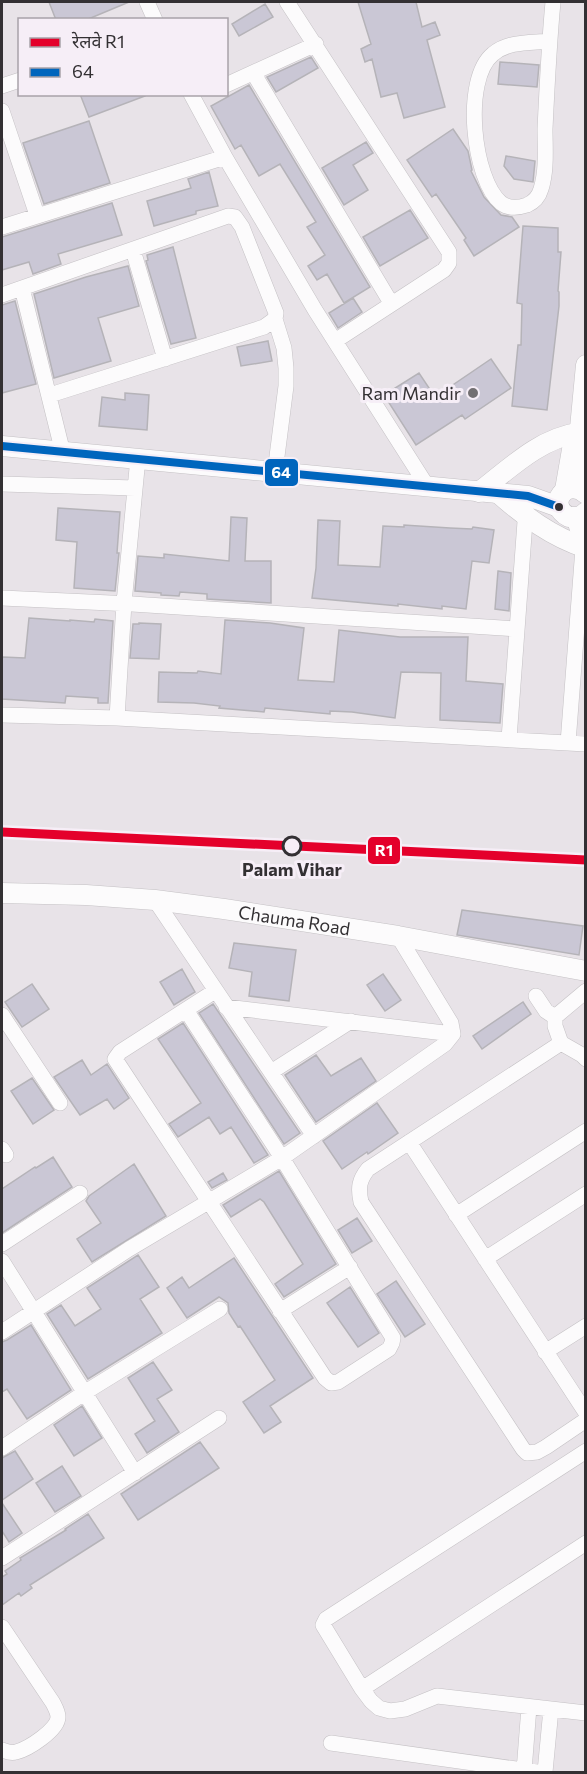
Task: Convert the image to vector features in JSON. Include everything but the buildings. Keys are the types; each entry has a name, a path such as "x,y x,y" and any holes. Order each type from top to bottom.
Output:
{"street":[{"path":"147,2 154,18"},
{"path":"287,2 449,252 449,263 444,270 334,341"},
{"path":"549,40 507,45 490,56 477,78 474,113 480,159 491,191 502,204 515,209 530,204 537,198 544,176 549,40 553,2"},
{"path":"228,84 316,45"},
{"path":"254,74 391,303"},
{"path":"2,86 18,81"},
{"path":"196,96 225,157 334,341 427,486"},
{"path":"2,111 8,148 37,215"},
{"path":"2,227 225,157"},
{"path":"2,295 228,216 235,217 242,227 276,313 275,319 284,348 286,368 275,472"},
{"path":"133,250 165,359"},
{"path":"22,288 63,453"},
{"path":"50,395 264,327 275,319"},
{"path":"568,743 584,548 579,500 585,438 581,422 585,365"},
{"path":"488,493 547,442 562,436 581,422"},
{"path":"2,446 579,500"},
{"path":"117,718 124,603 138,458"},
{"path":"2,484 135,488"},
{"path":"488,493 525,518 560,538 584,548"},
{"path":"509,739 528,496"},
{"path":"2,598 124,603 518,629"},
{"path":"2,715 117,718 585,744"},
{"name":"Chauma Road","path":"2,893 86,894 155,900 399,936 585,971"},
{"path":"155,900 314,1136"},
{"path":"2,1332 129,1249 282,1158 445,1044 453,1034 451,1023 399,936"},
{"path":"186,1010 282,1158 393,1338 389,1349 338,1382 330,1383 325,1378 115,1059 120,1052 215,991"},
{"path":"585,991 555,1017 555,1026 561,1043 585,1059"},
{"path":"536,996 546,1011 555,1017"},
{"path":"226,1007 453,1034"},
{"path":"2,1015 60,1103"},
{"path":"271,1072 351,1021"},
{"path":"561,1043 368,1169 362,1176 358,1190 361,1202 523,1449 527,1453 537,1452 585,1420"},
{"path":"456,1215 585,1131"},
{"path":"409,1142 585,1413"},
{"path":"2,1244 80,1193"},
{"path":"485,1259 585,1194"},
{"path":"2,1261 135,1473"},
{"path":"280,1311 350,1267"},
{"path":"2,1448 220,1309"},
{"path":"545,1352 585,1326"},
{"path":"2,1558 219,1418"},
{"path":"585,1451 323,1622 324,1628 362,1689 379,1708 390,1711 405,1709 437,1696 585,1713"},
{"path":"362,1689 585,1543"},
{"path":"2,1627 53,1703 58,1716 56,1725 50,1732 17,1752 10,1753 2,1750"},
{"path":"331,1743 530,1772 529,1707"},
{"path":"545,1773 550,1709"}],"rail line":[{"name":"R1","path":"2,832 586,860"}],"transit line":[{"name":"64","path":"2,446 528,496 559,507"}],"place":[{"name":"Ram Mandir","path":"473,393"},
{"name":"Palam Vihar","path":"292,846"}]}
